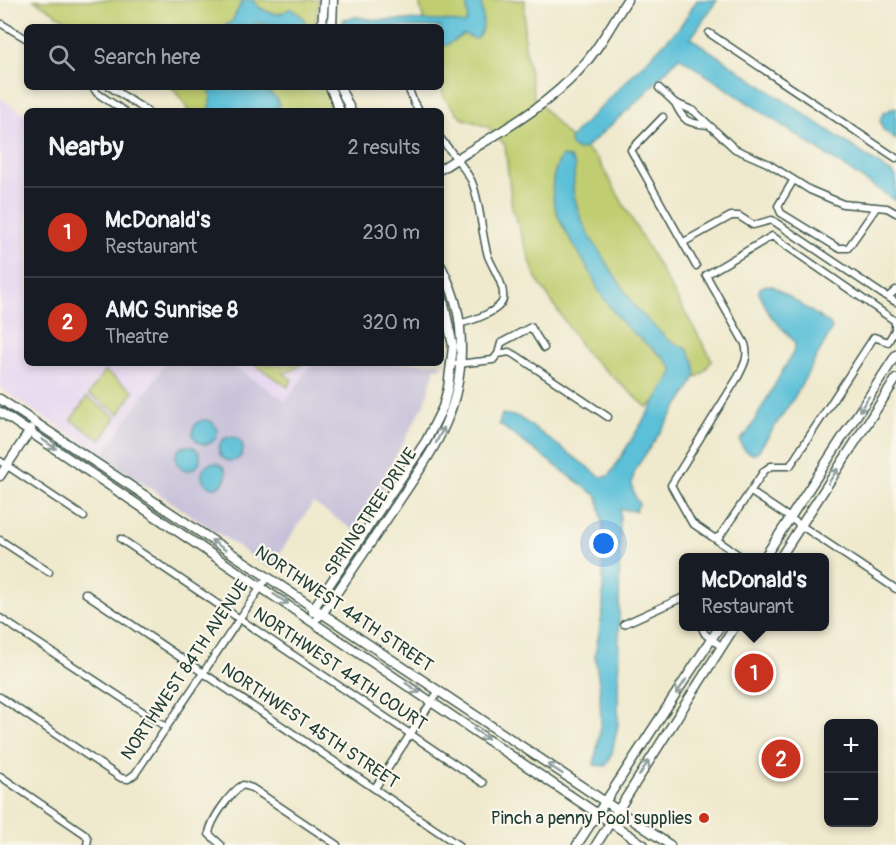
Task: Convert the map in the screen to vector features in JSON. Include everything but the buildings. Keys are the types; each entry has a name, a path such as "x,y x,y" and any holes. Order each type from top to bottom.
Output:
{"street":[{"path":"322,24 324,0"},
{"path":"332,24 333,0"},
{"path":"444,167 536,109 572,79 589,58 627,0"},
{"path":"0,23 24,37"},
{"path":"709,33 896,158"},
{"path":"659,88 675,103 683,119 688,123 709,125"},
{"path":"95,90 120,108"},
{"path":"115,90 142,108"},
{"path":"331,90 339,108"},
{"path":"341,90 350,108"},
{"path":"409,90 418,108"},
{"path":"675,103 694,111 735,149 767,163 793,181 843,204 887,208 896,213"},
{"path":"663,117 631,150 696,266"},
{"path":"444,143 457,159 474,189 488,255 502,289 503,298 501,304 476,320 461,323"},
{"path":"793,181 779,202 781,213 838,248 848,248 876,208"},
{"path":"684,242 730,216 739,216 753,225 772,220 896,302"},
{"path":"715,538 720,536 764,471 771,466 790,466 874,337 888,342 896,330 895,321 772,236 706,275 748,353 738,377 671,485 692,523 737,553"},
{"name":"SPRINGTREE DRIVE","path":"313,609 426,441 443,407 456,364 461,323 456,300 444,273"},
{"path":"888,297 896,290"},
{"name":"SPRINGTREE DRIVE","path":"313,621 322,614 435,446 453,406 458,387 450,326 444,302"},
{"path":"456,364 493,360 498,354 501,343 531,327 544,348"},
{"path":"498,354 509,352 517,356 608,417"},
{"path":"767,553 896,355"},
{"path":"783,553 896,379"},
{"name":"NORTHWEST 44TH STREET","path":"0,399 670,845"},
{"name":"NORTHWEST 44TH STREET","path":"0,412 644,845"},
{"path":"0,476 4,463 35,423"},
{"path":"4,463 84,517"},
{"path":"751,492 896,589"},
{"path":"192,541 198,532"},
{"name":"NORTHWEST 44TH COURT","path":"121,539 483,783"},
{"path":"0,540 49,572"},
{"name":"NORTHWEST 84TH AVENUE","path":"0,697 121,777 128,779 135,774 267,578"},
{"name":"NORTHWEST 45TH STREET","path":"85,593 458,845"},
{"path":"624,624 679,599"},
{"path":"313,609 313,621"},
{"path":"0,618 166,727"},
{"path":"703,631 722,647"},
{"path":"577,845 717,631"},
{"path":"596,845 732,631"},
{"path":"375,788 438,692"},
{"path":"0,776 85,834 87,842"},
{"path":"221,845 209,834 210,827 235,789 243,785 252,788 337,845"}],"shaded area":[{"path":"0,98 24,114 24,366 164,366 102,456 0,388"},
{"path":"164,366 233,366 286,401 310,366 442,366 442,369 435,368 425,403 386,474 389,480 355,531 313,503 270,568 102,456"},
{"path":"232,366 310,366 286,402"}],"green space":[{"path":"34,0 319,0 315,24 72,24"},
{"path":"419,0 525,0 524,42 534,97 565,133 597,158 712,360 703,373 647,407 585,352 536,278 512,207 505,145 488,127 462,118 444,98 442,90 444,90 444,24 424,24"},
{"path":"174,90 326,90 333,108 187,108"},
{"path":"256,366 299,366 283,373 292,380 288,387"},
{"path":"105,371 134,391 119,414 89,394"},
{"path":"87,397 116,417 101,440 71,420"}],"water":[{"path":"243,0 255,0 254,2 260,7 274,14 291,8 304,18 306,24 228,24 232,21"},
{"path":"466,0 481,0 483,26 476,39 464,34 447,45 444,45 444,24 342,24 344,19 357,17 377,20 447,21 465,24 468,18"},
{"path":"697,0 717,0 691,38 896,176 896,201 679,57 640,99 584,149 578,150 571,146 570,139 575,133 679,28"},
{"path":"209,90 266,90 277,99 279,105 278,108 209,108 211,95"},
{"path":"896,107 896,140 883,130 880,120 883,113"},
{"path":"562,156 570,158 575,165 573,191 578,211 588,234 635,307 668,340 687,349 694,362 696,374 688,391 636,468 632,486 639,504 635,511 620,509 618,725 612,753 606,766 594,765 601,726 600,691 595,655 603,610 603,525 598,497 499,424 502,414 519,417 601,477 609,476 674,371 614,312 599,291 564,229 554,201 552,186 555,171"},
{"path":"766,285 773,286 830,324 832,329 795,396 754,454 745,450 740,440 748,432 795,349 795,342 770,315 759,293 760,288"},
{"path":"205,420 210,421 216,427 216,437 210,443 205,444 200,443 194,437 193,432 194,427 200,421"},
{"path":"231,437 236,438 242,444 242,454 236,460 231,461 226,460 220,454 219,449 220,444 226,438"},
{"path":"188,446 193,447 199,453 199,463 193,469 188,470 183,469 177,463 176,458 177,453 183,447"},
{"path":"214,463 219,464 225,470 225,480 219,486 214,487 209,486 203,480 202,475 203,470 209,464"}],"place":[{"name":"McDonald's","path":"754,673"},
{"name":"AMC Sunrise 8","path":"781,759"},
{"name":"Pinch a penny Pool supplies","path":"704,818"}]}
